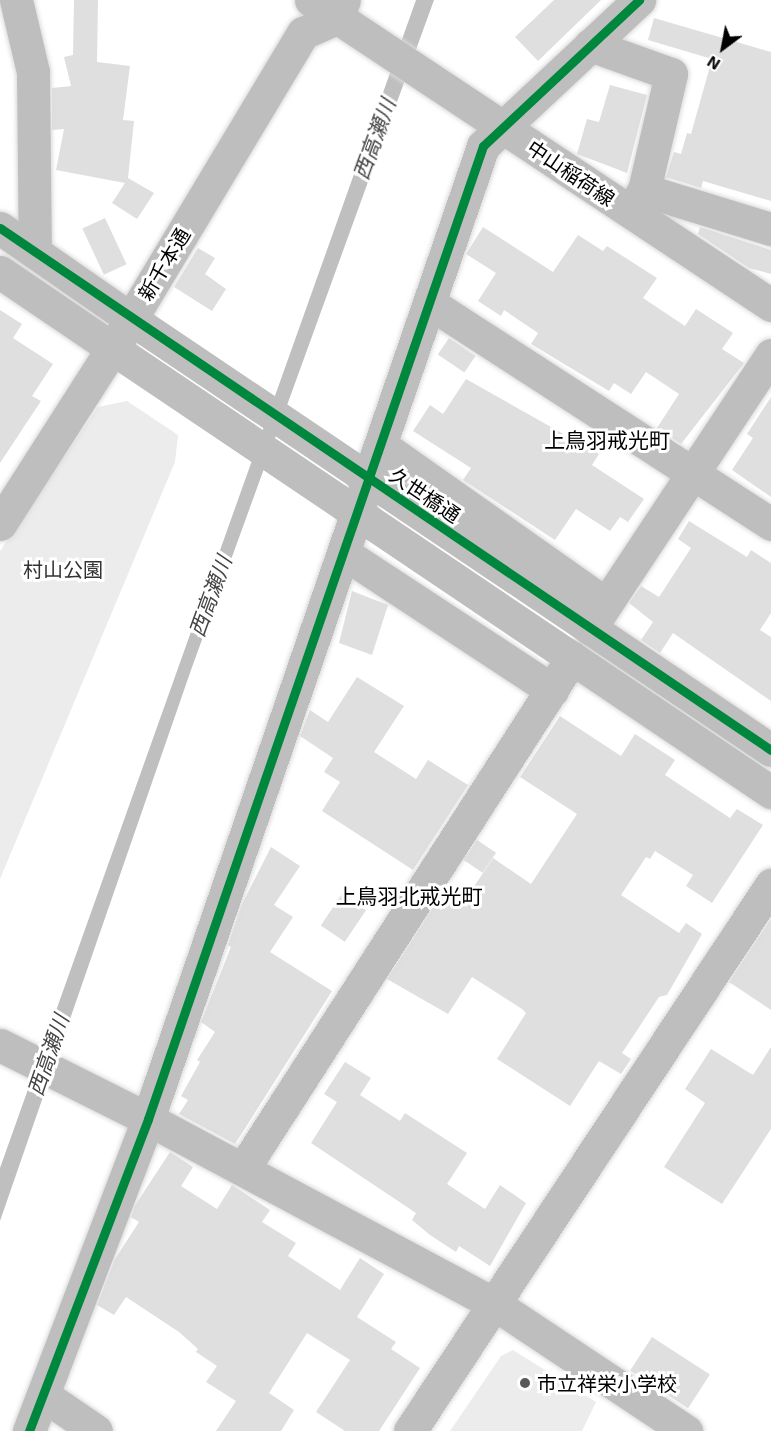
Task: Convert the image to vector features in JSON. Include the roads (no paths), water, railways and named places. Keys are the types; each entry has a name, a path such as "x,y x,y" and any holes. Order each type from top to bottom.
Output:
{"street":[{"path":"16,0 33,72 35,252"},
{"path":"29,1431 148,1119 345,554 483,146 639,0"},
{"name":"中山稲荷線","path":"336,11 501,127 637,201 771,305"},
{"name":"新千本通","path":"0,524 131,319 303,33 336,11"},
{"path":"590,45 671,74 637,201 771,229"},
{"name":"久世橋通","path":"0,228 131,319 598,616 771,750"},
{"path":"0,272 771,792"},
{"path":"431,304 771,524"},
{"path":"382,446 598,616 771,355"},
{"path":"345,554 552,690"},
{"path":"243,1169 572,658"},
{"path":"410,1431 771,885"},
{"path":"0,1046 148,1119 493,1303 686,1431"},
{"path":"43,1395 96,1431"}],"water":[{"name":"西高瀬川","path":"416,0 434,0 191,670 0,1221 0,1168"}],"place":[{"name":"市立祥栄小学校","path":"525,1383"}],"district":[{"name":"上鳥羽戒光町","path":"607,440"},
{"name":"上鳥羽北戒光町","path":"409,896"}],"park label":[{"name":"村山公園","path":"63,569"}]}
